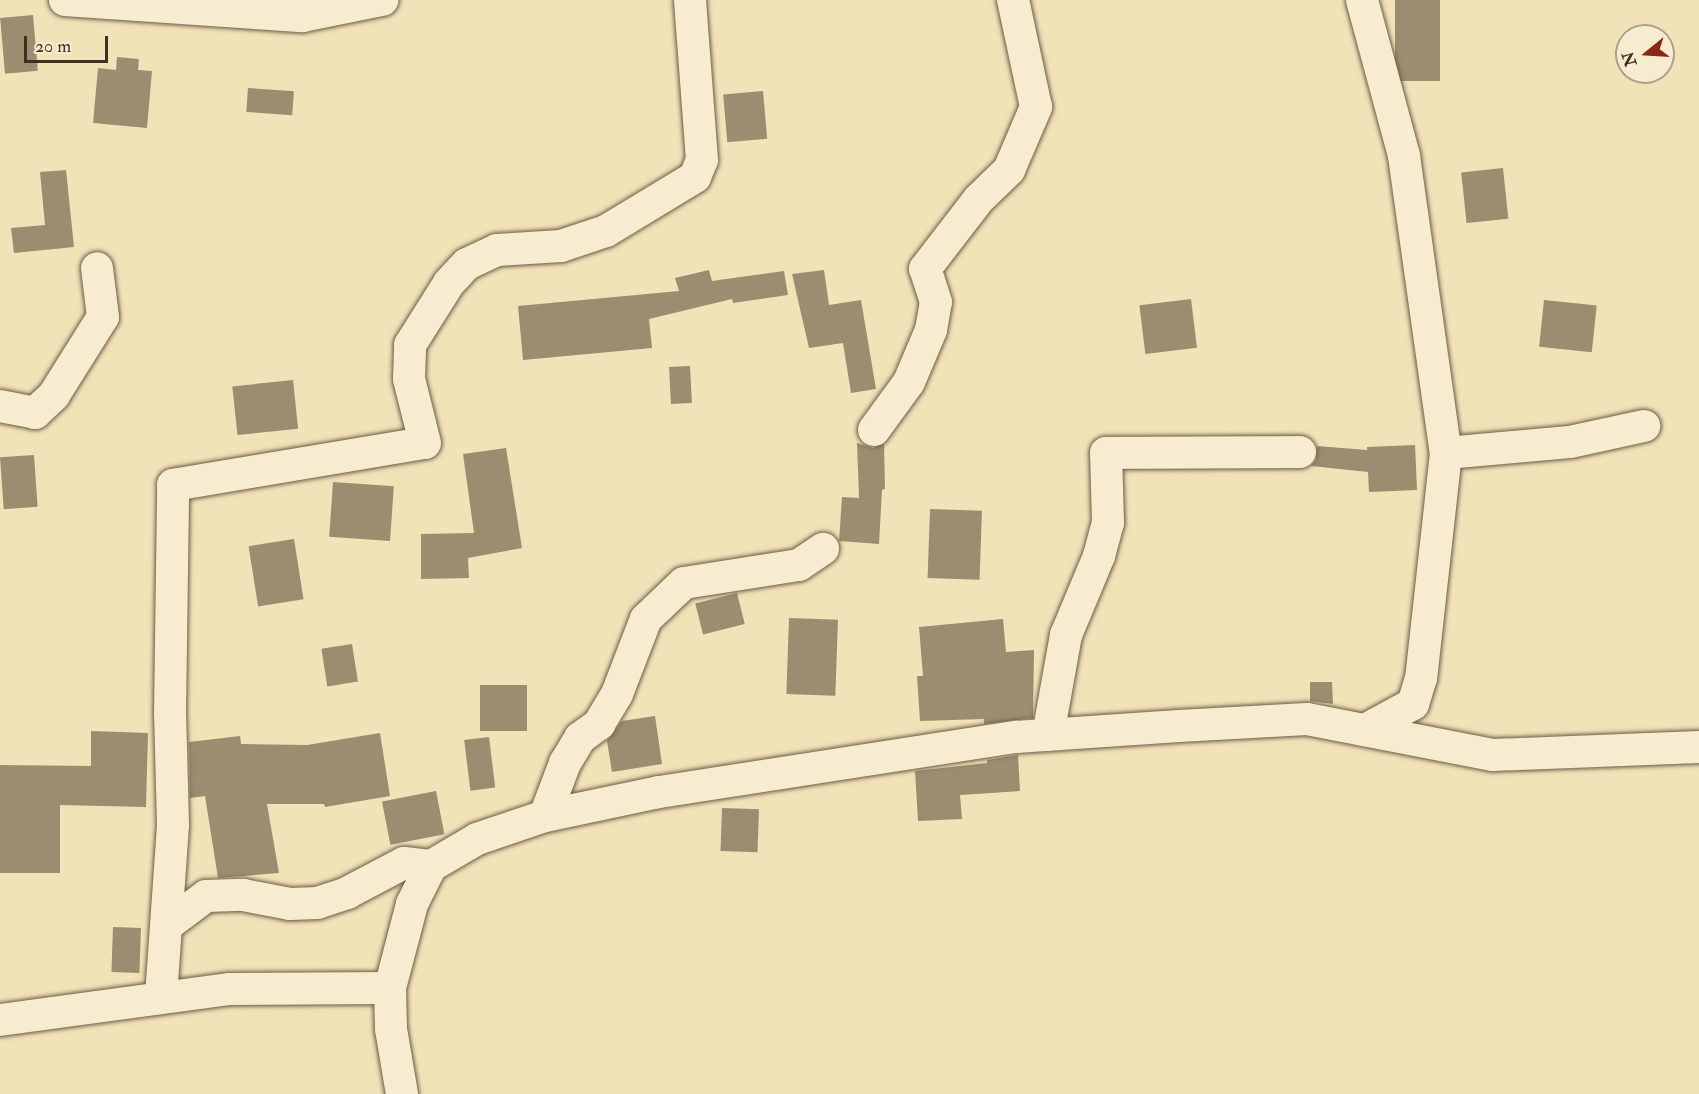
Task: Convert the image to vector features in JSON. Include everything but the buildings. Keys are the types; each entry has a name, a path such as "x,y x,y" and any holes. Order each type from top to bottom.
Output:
{"street":[{"path":"65,0 302,16 382,0"},
{"path":"161,997 173,825 170,714 173,485 425,443 409,379 410,345 449,283 467,264 498,250 561,246 606,231 695,177 702,160 690,0"},
{"path":"874,430 909,382 930,330 936,302 925,268 979,199 1009,170 1036,107 1013,0"},
{"path":"1362,0 1404,156 1446,453 1421,678 1413,704 1365,730"},
{"path":"0,406 35,413 54,395 103,317 97,268"},
{"path":"1446,453 1570,442 1644,426"},
{"path":"1048,735 1066,635 1099,556 1108,523 1106,453 1300,452"},
{"path":"545,816 575,746 599,724 617,694 646,619 684,583 799,565 823,549"},
{"path":"402,1094 392,1029 390,988 412,904 431,866 477,838 545,816 748,778 1048,735 1307,719 1493,755 1699,747"},
{"path":"166,926 206,896 243,894 290,904 317,903 347,893 404,863 431,866"},
{"path":"0,1020 161,997 277,986 390,988"}]}
